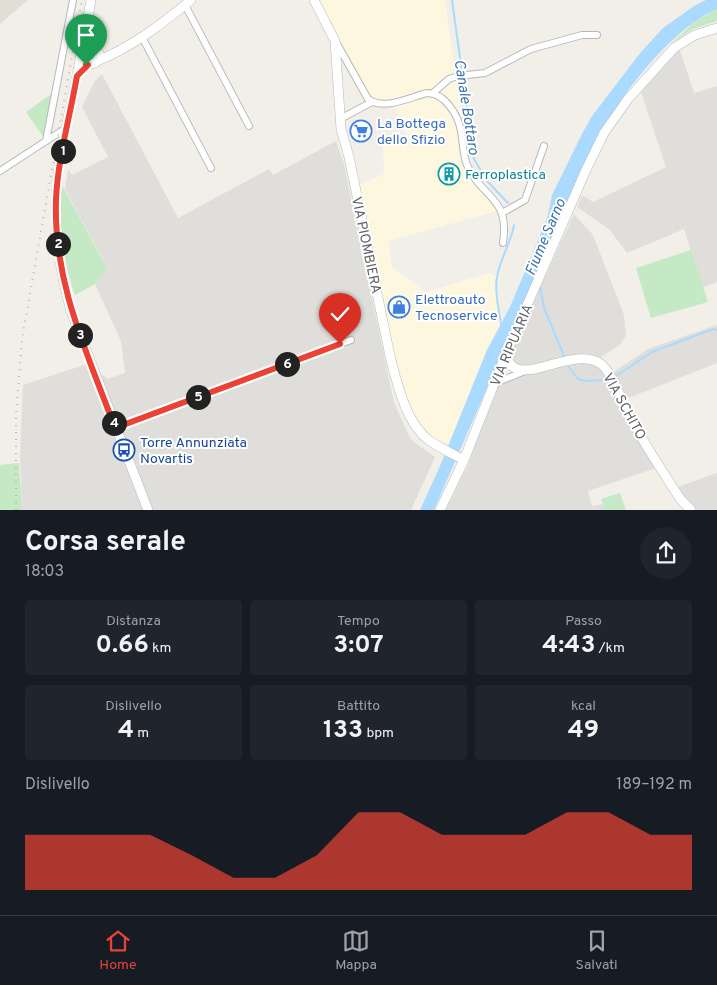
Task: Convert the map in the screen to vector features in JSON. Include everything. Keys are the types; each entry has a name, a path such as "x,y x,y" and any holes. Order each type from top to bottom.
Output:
{"street":[{"path":"46,141 73,0"},
{"path":"88,62 79,54 85,35 91,0"},
{"name":"VIA PIOMBIERA","path":"314,0 368,99 372,102"},
{"path":"88,62 112,54 142,37 188,3 249,126"},
{"name":"VIA RIPUARIA","path":"440,510 464,460 505,356 585,172 604,133 628,99 674,48 695,35 717,28"},
{"path":"85,35 99,57 88,62 77,76 59,171 56,204 57,240 65,288 72,312 148,510"},
{"path":"433,93 449,79 485,73 532,48 582,35 597,35"},
{"path":"142,37 211,168"},
{"name":"VIA PIOMBIERA","path":"336,41 340,119 390,356 397,381 405,406 419,430 429,440 464,460"},
{"path":"82,48 87,46 112,54"},
{"path":"340,119 372,102 385,104 427,93 433,93 444,99 460,125 468,167 481,187 495,200 502,213 503,243"},
{"path":"0,171 67,128"},
{"path":"502,213 525,200 544,146"},
{"path":"115,428 351,340"},
{"path":"505,356 514,368 528,369"},
{"name":"VIA SCHITO","path":"528,369 574,359 594,360 602,365 608,373 631,420 681,500 691,510"},
{"path":"492,388 498,382 528,369"}],"shaded area":[{"path":"0,0 28,0 0,24"},
{"path":"319,0 445,0 467,154 472,168 504,207 493,212 389,241 392,267 426,292 489,273 496,276 495,286 500,325 487,350 449,445 432,437 420,425 407,401 397,372 359,185 384,174 383,145 407,137 395,105 376,101 368,93"},
{"path":"680,50 694,93 717,86 717,282 702,288 684,229 627,253 610,230 577,207 582,195 593,202 666,167 640,89"},
{"path":"102,74 178,218 269,169 273,175 336,141 344,164 394,403 411,440 435,457 411,510 22,510 20,456 23,385 87,364 108,379 125,373 121,341 95,284 107,267 65,189 68,169 72,175 108,157 82,107 94,82"},
{"path":"574,214 593,235 624,315 626,335 620,345 601,357 612,373 648,349 717,325 717,363 626,399 662,466 588,491 592,506 603,504 605,510 446,510 468,465 481,423 495,391 500,385 525,375 525,366 516,366 508,357"},
{"path":"717,473 717,510 694,510 678,487"}],"green space":[{"path":"717,9 717,21 693,29 670,44 695,22"},
{"path":"54,92 44,138 26,112"},
{"path":"62,185 107,268 95,284 75,295 67,268 62,240"},
{"path":"691,250 708,302 651,318 636,268"},
{"path":"19,463 22,510 0,510 0,465"},
{"path":"620,493 626,510 605,510 601,499"}],"water":[{"name":"Fiume Sarno","path":"706,0 717,0 717,9 679,34 644,71 628,91 590,151 434,510 420,510 487,350 510,307 540,236 548,215 552,195 592,116 641,52 663,28 694,6"}],"waterway":[{"name":"Canale Bottaro","path":"452,0 474,159 487,181 508,203"},
{"name":"Canale Bottaro","path":"501,324 496,283 498,270 514,225"},
{"path":"540,286 544,308 565,358"},
{"path":"616,376 652,352 713,329 717,330"},
{"path":"569,367 578,379 586,381 607,380"}],"railway":[{"path":"16,510 16,415 22,339 82,0"}],"place":[{"name":"La Bottega dello Sfizio","path":"361,131"},
{"name":"Ferroplastica","path":"449,174"},
{"name":"Elettroauto Tecnoservice","path":"399,307"},
{"name":"Torre Annunziata Novartis","path":"124,450"}],"route":[{"path":"86,65 88,65 77,76 59,171 56,198 56,228 65,288 72,312 115,428 340,344"}]}
